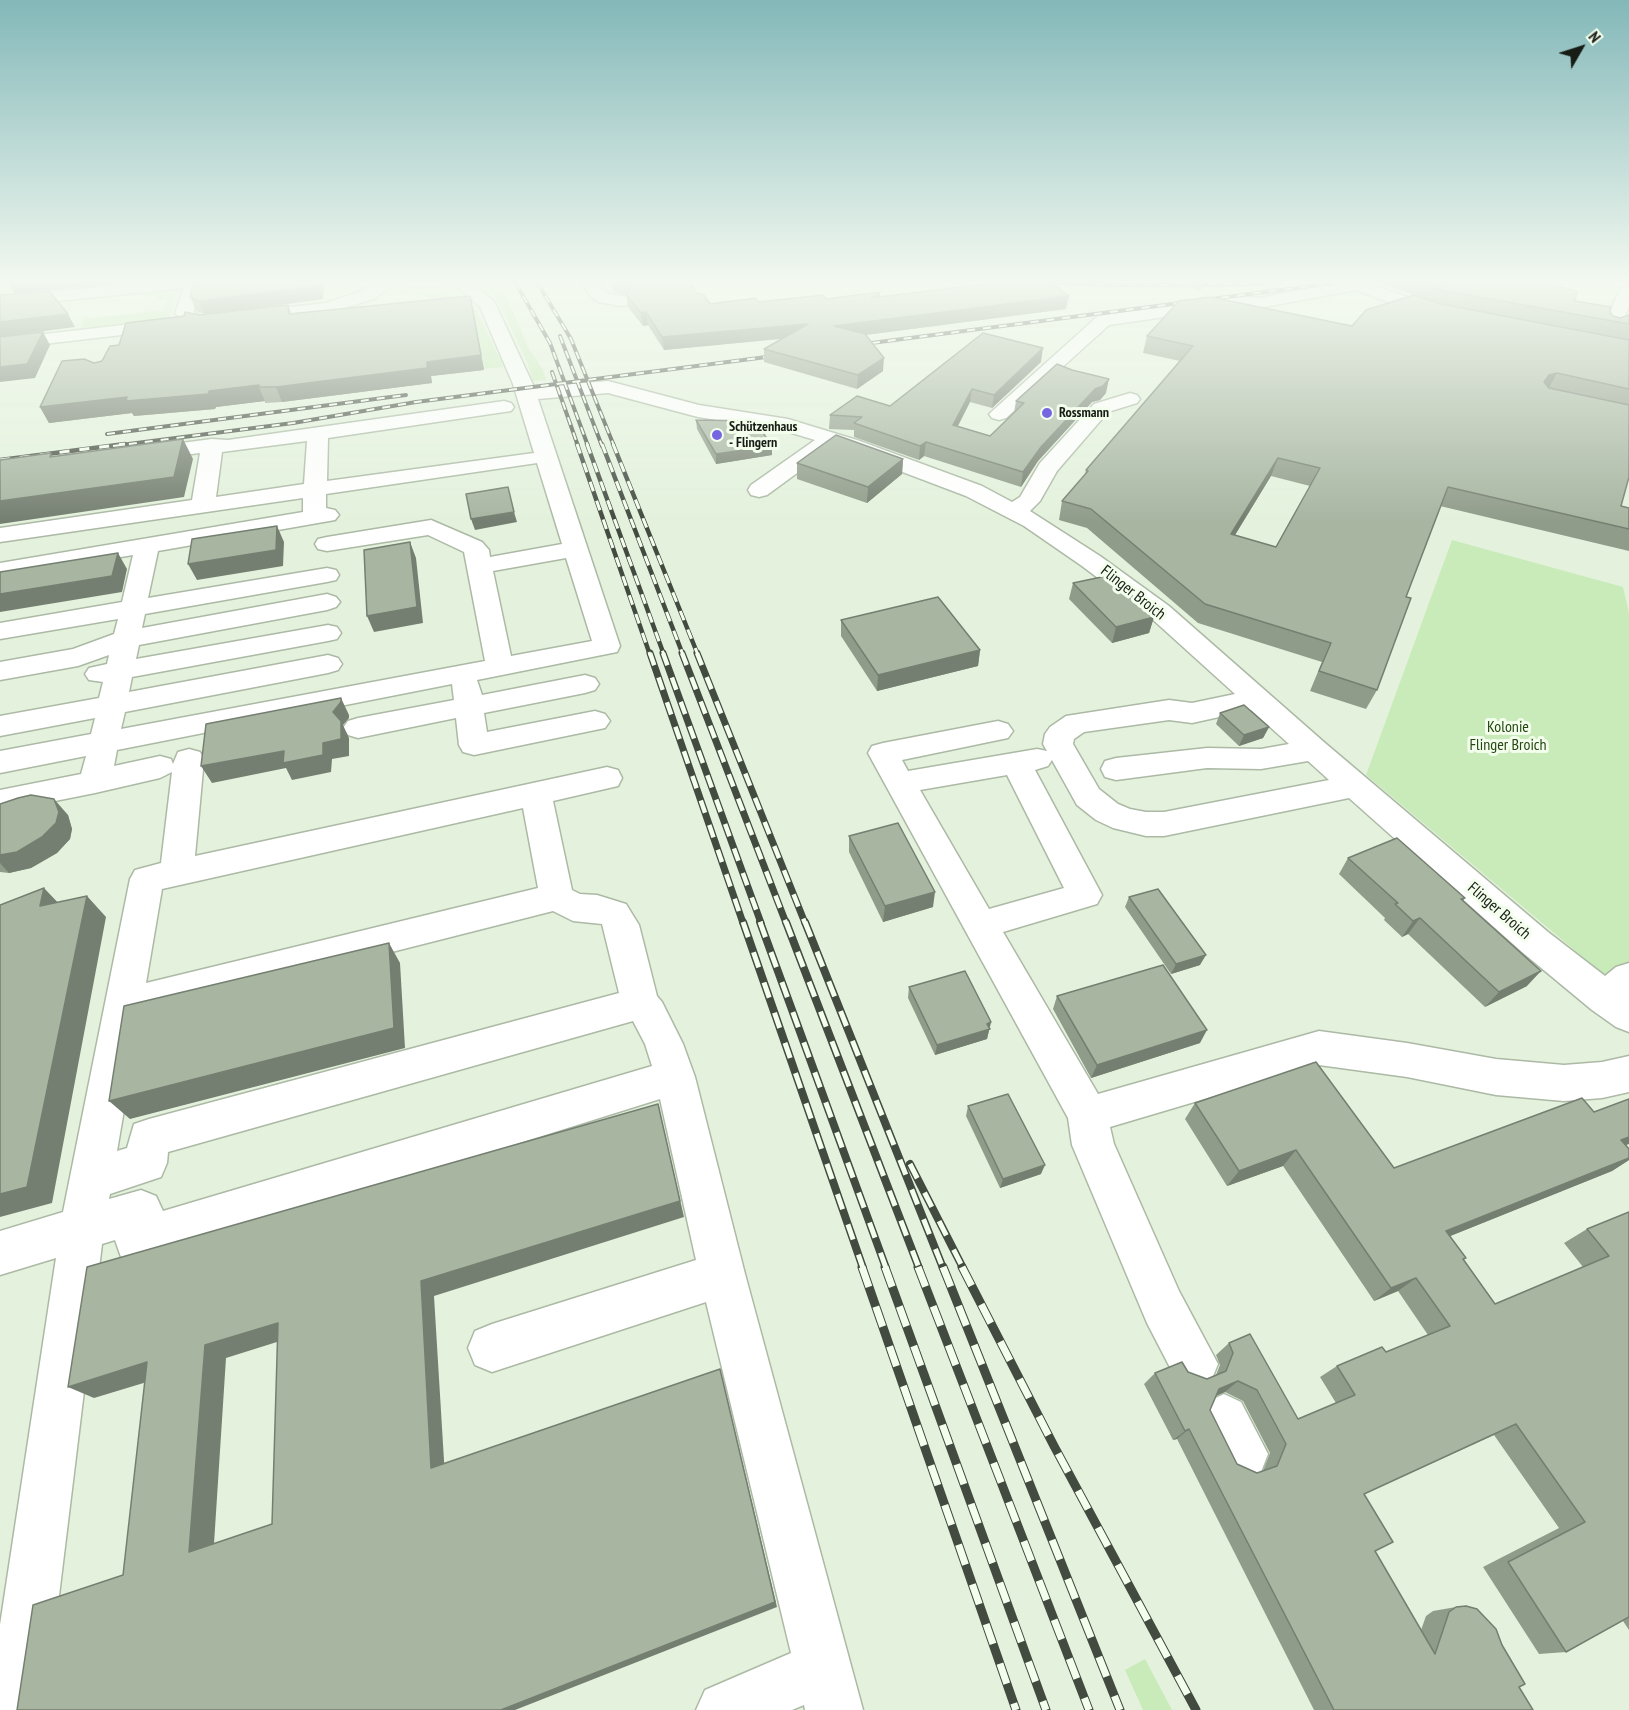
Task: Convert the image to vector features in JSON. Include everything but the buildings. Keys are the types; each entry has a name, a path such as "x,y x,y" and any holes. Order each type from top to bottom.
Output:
{"street":[{"path":"0,762 607,646 575,549 537,453 512,409 501,362"},
{"path":"999,414 1057,362"},
{"name":"Flinger Broich","path":"318,443 465,413 512,409 600,386 690,409 788,424 974,491 1023,516 1091,561 1160,612 1354,786 1535,942 1621,998"},
{"path":"1023,516 1048,468 1101,408 1130,399"},
{"path":"759,490 832,438"},
{"path":"118,457 212,445 318,443"},
{"path":"209,468 318,443"},
{"path":"318,443 327,544 329,699"},
{"path":"203,506 212,445"},
{"path":"420,496 537,477 537,453"},
{"path":"0,570 147,545 324,509 537,453"},
{"path":"1023,516 1050,506 1063,473"},
{"path":"0,535 203,506 324,509"},
{"path":"327,544 431,527 473,547 477,550 500,667"},
{"path":"96,780 147,545"},
{"path":"479,566 575,549"},
{"path":"0,631 327,575"},
{"path":"0,671 78,657 127,639 327,602"},
{"path":"0,692 328,633"},
{"path":"0,726 328,664"},
{"path":"465,674 474,745 595,721"},
{"path":"358,728 585,684"},
{"path":"1257,699 1192,712 1169,710 1076,723 1060,734 1058,744 1062,755 1088,798 1107,812 1124,820 1146,824 1164,824 1354,786"},
{"path":"998,731 883,753 1088,1115 1093,1145 1163,1307 1194,1364"},
{"path":"1116,769 1207,758 1261,759 1314,750"},
{"path":"900,783 1062,755"},
{"path":"981,925 1085,895 1016,762"},
{"path":"0,801 175,763 177,872"},
{"path":"16,1710 82,1229 126,1004 147,879 607,778"},
{"path":"536,794 557,897 573,908 597,909 614,914 621,925 628,948 640,1003 648,1013 664,1044 675,1077 722,1274 829,1689 725,1710"},
{"path":"126,1004 557,897"},
{"path":"92,1179 146,1163 149,1138 640,1003"},
{"path":"1088,1115 1319,1048 1407,1060 1496,1077 1564,1083 1602,1080 1629,1074"},
{"path":"0,1253 141,1211 136,1241 675,1077"},
{"path":"492,1348 722,1274"}],"green space":[{"path":"481,362 501,362 504,367 484,369"},
{"path":"527,362 538,362 546,380 533,381"},
{"name":"Kolonie Flinger Broich","path":"1452,540 1623,587 1629,613 1629,996 1366,775"},
{"path":"1145,1659 1172,1710 1143,1710 1125,1670"}],"railway":[{"path":"557,362 565,383"},
{"path":"570,362 577,381"},
{"path":"580,362 587,380"},
{"path":"587,380 729,362"},
{"path":"552,372 556,384"},
{"path":"577,381 587,380"},
{"path":"587,380 614,446"},
{"path":"565,383 577,381"},
{"path":"577,381 602,446"},
{"path":"556,384 565,383"},
{"path":"565,383 588,446"},
{"path":"113,446 293,423 416,402 556,384"},
{"path":"556,384 578,446"},
{"path":"107,434 406,395"},
{"path":"0,460 125,444"},
{"path":"577,444 650,655"},
{"path":"587,444 664,655"},
{"path":"602,444 683,655"},
{"path":"613,444 698,655"},
{"path":"650,653 743,923"},
{"path":"663,653 761,923"},
{"path":"682,653 786,923"},
{"path":"697,653 805,923"},
{"path":"743,922 863,1268"},
{"path":"760,922 886,1268"},
{"path":"786,922 919,1268"},
{"path":"805,922 943,1268"},
{"path":"910,1164 963,1268"},
{"path":"862,1267 1016,1710"},
{"path":"885,1267 1046,1710"},
{"path":"918,1267 1089,1710"},
{"path":"943,1267 1120,1710"},
{"path":"962,1267 1054,1446 1196,1710"}],"place":[{"name":"Rossmann","path":"1047,413"},
{"name":"Schützenhaus - Flingern","path":"717,435"}]}
